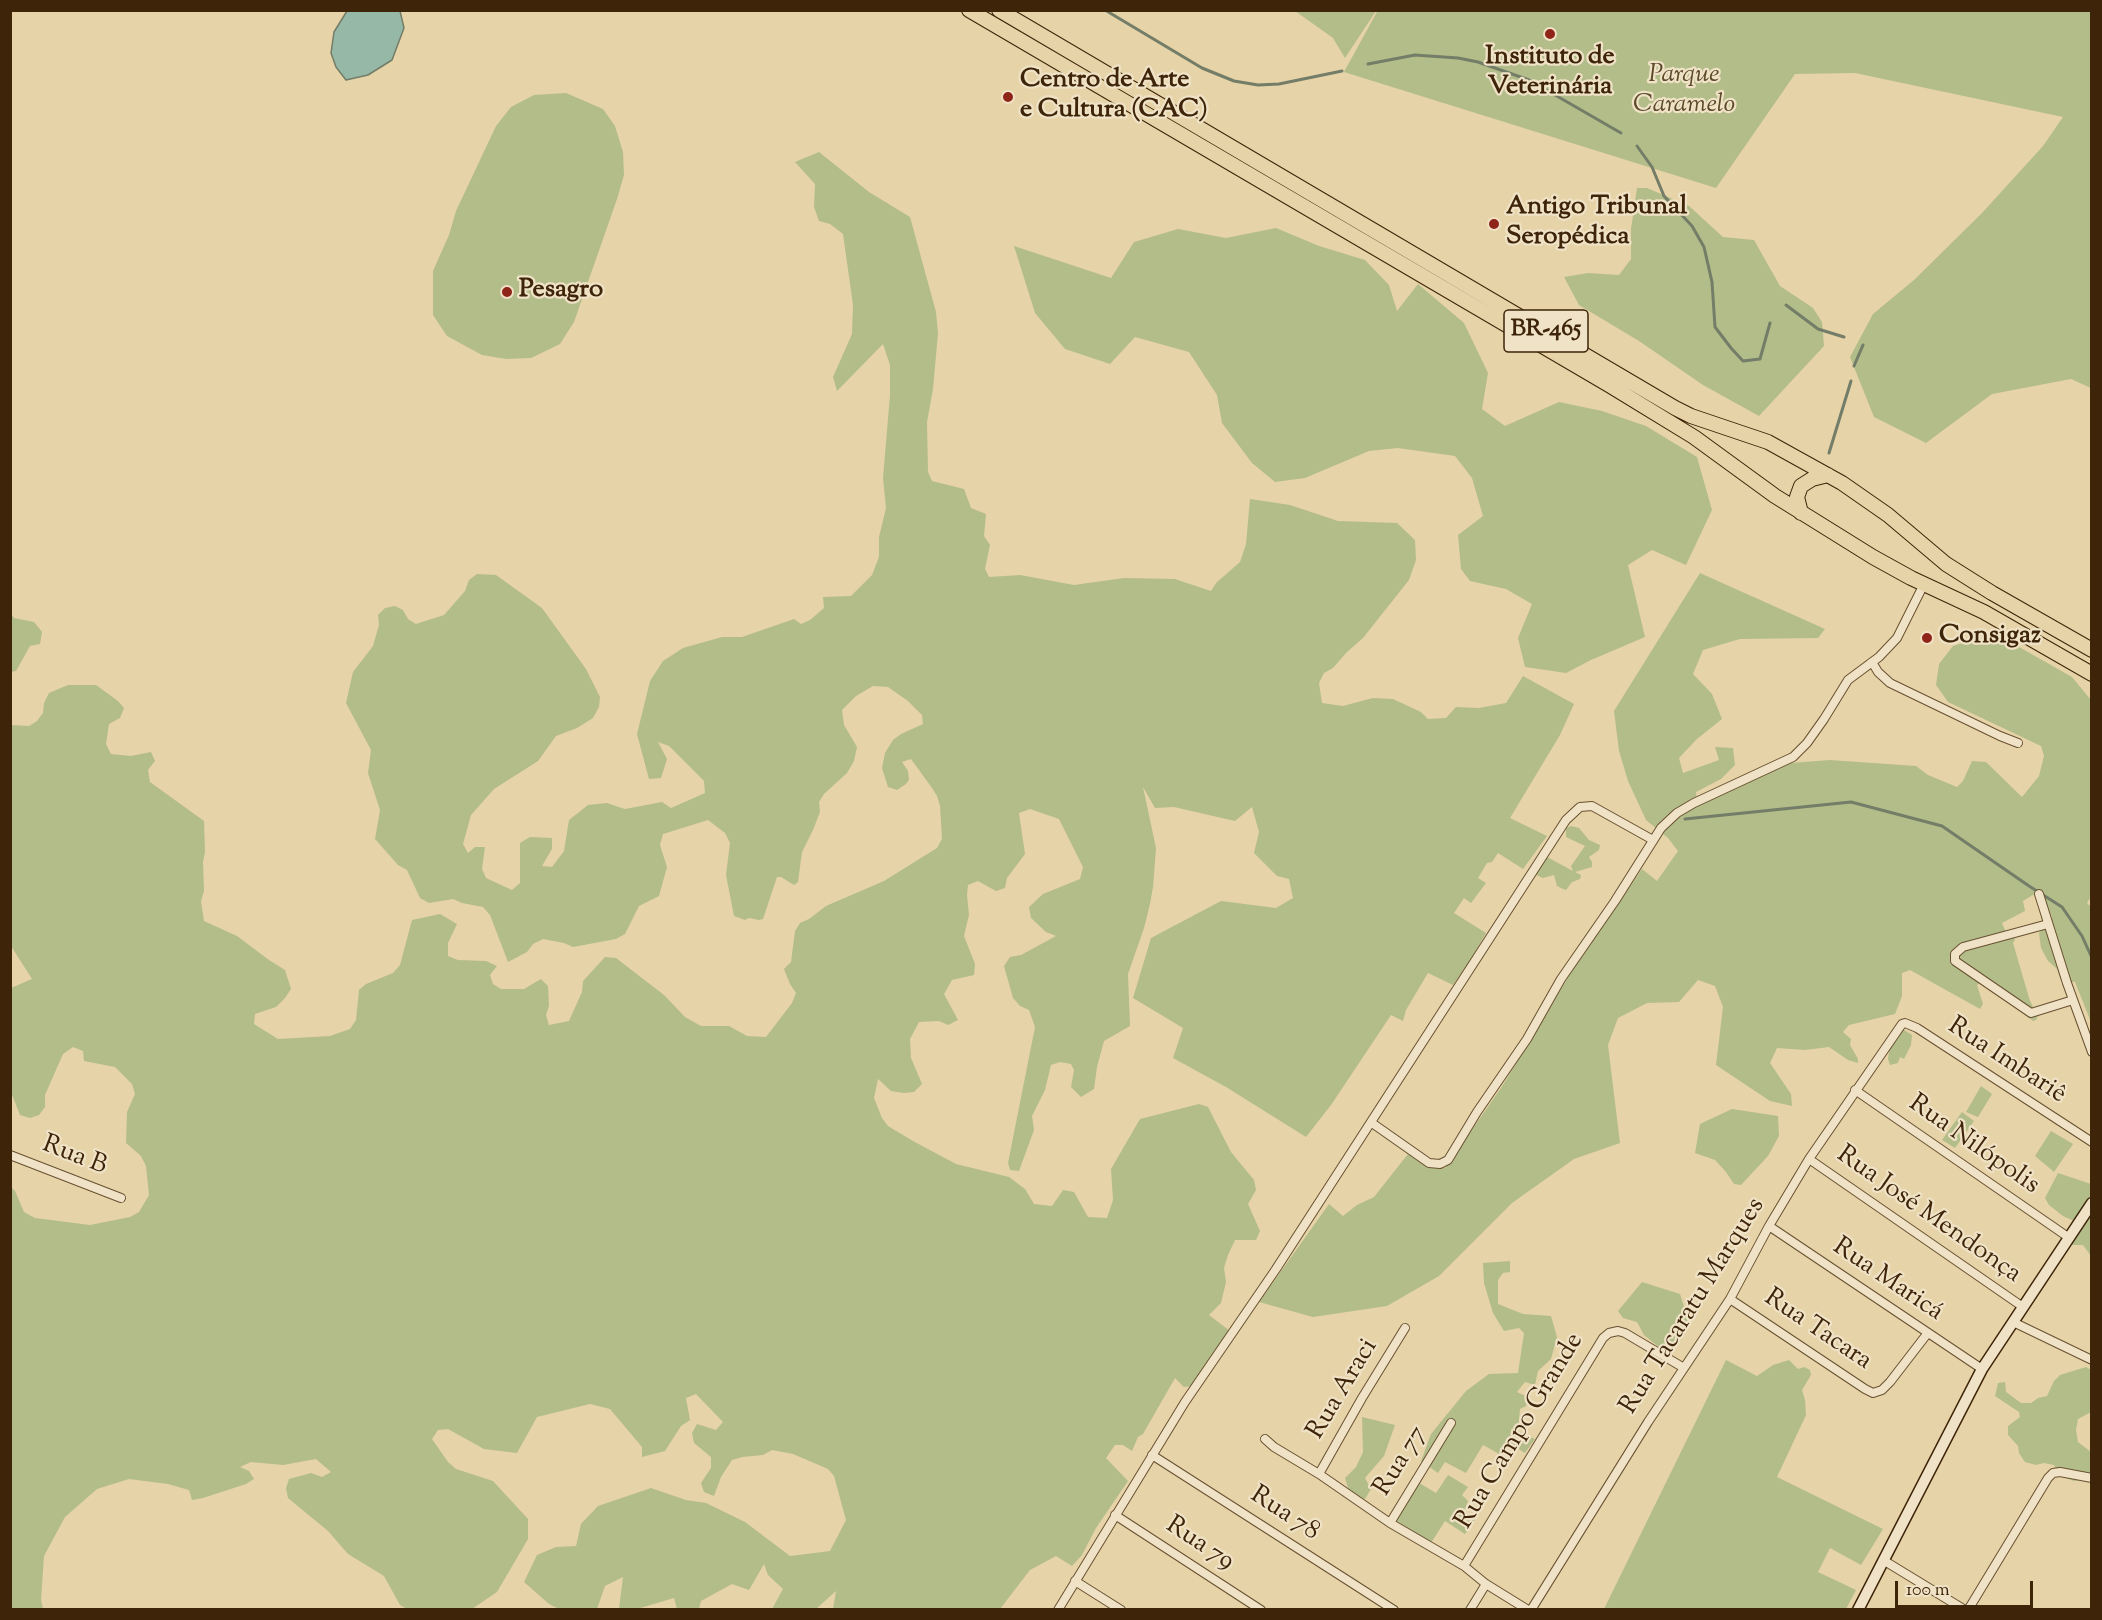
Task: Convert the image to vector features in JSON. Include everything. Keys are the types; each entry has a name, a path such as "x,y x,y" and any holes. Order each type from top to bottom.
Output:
{"highway":[{"name":"BR-465","path":"969,10 1629,397 1694,437 1775,496 1873,557 1984,612 2091,674"},
{"name":"BR-465","path":"999,10 1675,408 1701,420 1768,442 1828,475 1881,510 1946,564 2091,650"},
{"path":"1801,513 1797,497 1801,486 1812,478 1828,475"}],"street":[{"path":"1372,1123 1429,1163 1440,1164 1448,1160 1527,1039 1561,979 1615,902 1661,828 1677,813 1694,803 1793,757 1807,743 1848,680 1886,651 1897,638 1924,584"},
{"path":"1872,662 1878,672 1890,683 2018,743"},
{"path":"1058,1610 1185,1402 1264,1288 1566,820 1574,810 1585,805 1592,806 1653,840"},
{"path":"2039,894 2091,1052"},
{"path":"2048,924 1963,947 1955,954 1955,961 2031,1013 2073,1000"},
{"name":"Rua Imbariê","path":"1898,1028 1905,1023 1917,1028 2091,1142"},
{"name":"Rua Tacaratu Marques","path":"1529,1610 1730,1299 1769,1226 1809,1159 1898,1028"},
{"name":"Rua Nilópolis","path":"1855,1090 2068,1237"},
{"name":"Rua B","path":"10,1155 122,1198"},
{"name":"Rua José Mendonça","path":"1809,1159 2023,1307"},
{"path":"1858,1610 1982,1370 2091,1203"},
{"name":"Rua Maricá","path":"1769,1226 1982,1370"},
{"name":"Rua Tacara","path":"1730,1299 1873,1393 1882,1390 1890,1382 1927,1334"},
{"path":"2013,1322 2091,1360"},
{"name":"Rua Araci","path":"1319,1474 1405,1328"},
{"name":"Rua Campo Grande","path":"1464,1566 1603,1338 1618,1331 1625,1333 1684,1368"},
{"name":"Rua 77","path":"1390,1522 1451,1423"},
{"name":"Rua 77","path":"1265,1439 1529,1610"},
{"name":"Rua 78","path":"1152,1455 1394,1610"},
{"path":"1883,1560 1967,1610 2048,1478 2060,1472 2091,1478"},
{"name":"Rua 79","path":"1115,1515 1260,1610"},
{"path":"1075,1581 1120,1610"},
{"path":"1470,1610 1486,1584"}],"green space":[{"name":"Parque Caramelo","path":"1378,10 2091,11 2091,388 2071,379 1992,394 1926,443 1874,417 1850,357 1873,314 1914,280 1982,213 2043,146 2063,117 1855,73 1795,74 1716,188 1344,72"},
{"path":"1295,11 1376,11 1345,58 1333,38"},
{"path":"566,93 603,109 615,126 623,152 624,175 617,199 574,322 560,344 531,358 506,359 482,355 447,336 433,315 433,271 449,235 456,211 496,126 511,107 534,95"},
{"path":"819,152 869,192 910,217 936,312 938,333 933,389 927,422 928,472 932,481 964,489 971,508 986,514 984,536 990,545 985,569 989,577 1020,575 1074,585 1124,578 1175,579 1211,591 1216,583 1240,562 1246,544 1250,499 1290,505 1338,521 1397,523 1415,540 1416,560 1409,580 1363,638 1333,668 1324,673 1319,683 1322,703 1343,706 1373,698 1393,699 1421,712 1428,719 1446,718 1456,707 1479,708 1506,703 1523,676 1574,704 1560,735 1510,818 1547,836 1523,869 1498,853 1492,862 1487,863 1478,878 1486,883 1471,903 1464,898 1454,913 1486,933 1469,962 1453,985 1428,973 1406,1010 1403,1021 1391,1015 1331,1105 1306,1137 1226,1087 1173,1058 1183,1028 1133,998 1151,938 1221,901 1276,908 1293,898 1289,879 1277,876 1254,853 1259,832 1252,807 1235,821 1174,807 1155,808 1143,787 1156,848 1150,904 1128,974 1130,1026 1104,1041 1094,1089 1081,1097 1071,1087 1074,1070 1071,1064 1060,1062 1051,1065 1045,1090 1032,1116 1034,1130 1019,1171 1010,1170 1008,1163 1035,1027 1029,1010 1020,1006 1013,998 1004,966 1010,957 1021,955 1056,936 1046,932 1031,918 1029,907 1043,894 1080,879 1083,867 1059,819 1030,809 1019,813 1025,854 1007,878 1005,888 996,891 978,881 968,885 969,915 964,936 975,964 974,975 952,980 944,994 958,1020 948,1025 939,1021 919,1022 910,1039 911,1058 922,1084 914,1092 904,1093 891,1091 878,1079 874,1098 888,1126 956,1164 1009,1177 1025,1189 1034,1204 1052,1206 1063,1190 1074,1192 1088,1217 1107,1218 1113,1200 1111,1169 1140,1119 1199,1104 1208,1107 1231,1152 1254,1180 1256,1190 1248,1204 1260,1231 1256,1240 1235,1240 1228,1255 1224,1268 1226,1282 1221,1303 1209,1315 1230,1331 1203,1373 1191,1386 1184,1387 1175,1378 1143,1434 1138,1437 1132,1451 1123,1445 1115,1445 1106,1458 1128,1481 1096,1528 1082,1555 1072,1566 1056,1556 1030,1570 1000,1609 833,1609 836,1591 816,1609 772,1609 783,1589 768,1575 764,1564 749,1590 732,1584 701,1601 699,1609 677,1609 674,1598 637,1609 619,1609 623,1577 605,1586 597,1609 559,1609 549,1604 524,1582 537,1555 556,1547 576,1546 581,1524 598,1506 651,1488 686,1500 706,1503 745,1522 790,1556 830,1551 846,1520 834,1476 828,1469 793,1454 772,1450 763,1455 732,1460 721,1477 714,1496 704,1492 701,1483 711,1468 711,1457 694,1443 692,1433 697,1424 716,1430 723,1422 696,1394 686,1398 690,1420 681,1426 665,1451 642,1457 642,1447 610,1409 590,1404 537,1417 517,1453 484,1449 448,1429 438,1430 432,1439 448,1462 456,1469 493,1481 528,1519 528,1539 497,1592 472,1609 407,1609 400,1605 384,1576 348,1554 328,1531 288,1498 286,1488 289,1479 311,1473 322,1477 331,1472 316,1459 283,1465 251,1462 240,1467 249,1471 254,1479 246,1484 192,1500 189,1490 168,1484 129,1479 97,1489 65,1517 44,1556 41,1600 43,1609 11,1609 10,1186 15,1191 24,1212 35,1218 90,1225 130,1217 139,1212 149,1195 146,1166 141,1156 126,1143 127,1112 135,1094 132,1084 115,1067 84,1061 83,1051 73,1047 63,1054 45,1095 45,1107 39,1115 30,1118 20,1115 11,1092 11,988 32,979 11,946 11,725 29,726 37,721 43,713 44,703 49,693 68,685 96,685 118,701 124,708 120,718 109,724 106,744 111,754 131,756 151,752 155,761 148,770 150,782 204,821 204,891 201,901 204,921 237,936 285,970 291,989 285,998 276,1007 255,1014 254,1024 278,1039 330,1036 350,1029 356,1020 359,990 366,984 393,973 400,965 412,920 440,914 457,924 448,943 448,956 458,960 486,961 497,966 490,975 493,984 501,989 524,989 541,979 548,986 549,1006 546,1015 549,1025 569,1021 582,992 583,981 605,957 616,958 664,995 685,1017 701,1026 729,1026 747,1036 766,1037 792,1003 796,993 784,969 791,962 795,931 800,923 826,906 884,881 937,848 942,839 940,806 937,796 911,759 902,762 908,771 909,780 897,790 888,787 882,768 885,753 893,740 923,724 922,715 908,701 888,687 873,686 856,696 842,710 844,725 857,747 854,761 847,773 824,794 819,802 820,812 802,852 798,882 794,885 777,877 763,919 745,920 734,916 726,875 730,843 725,833 708,820 663,834 660,845 667,867 659,896 639,906 625,934 616,939 573,947 543,939 533,944 527,952 508,962 490,915 483,907 453,899 429,903 420,898 407,870 398,865 375,839 380,810 368,773 371,750 346,703 353,672 373,646 379,625 378,615 385,608 395,606 403,610 408,619 416,624 444,615 465,591 469,580 477,574 496,575 542,608 586,669 600,697 599,707 593,718 577,728 556,736 538,761 494,789 471,815 463,844 468,853 475,847 485,847 482,869 486,878 512,890 520,883 520,843 530,837 552,838 552,849 542,866 552,867 564,851 569,820 588,805 607,803 625,809 662,802 671,808 705,793 704,781 669,746 658,742 667,759 661,778 649,779 637,734 650,681 663,661 683,648 722,637 742,637 794,619 801,624 810,620 824,608 823,597 851,596 872,575 879,557 879,537 886,508 883,478 890,395 890,365 883,344 837,391 833,377 852,334 853,305 843,234 830,224 819,221 814,207 815,184 795,162"},
{"path":"1637,188 1647,188 1689,206 1723,237 1754,240 1780,286 1813,308 1822,322 1824,346 1759,416 1703,385 1639,341 1579,305 1564,277 1588,273 1619,275 1631,259 1631,229"},
{"path":"1276,228 1319,246 1365,260 1389,285 1397,311 1418,284 1464,323 1488,373 1482,409 1505,426 1559,402 1602,411 1646,426 1697,457 1712,510 1686,565 1652,550 1628,565 1645,637 1566,673 1525,667 1518,638 1532,604 1506,589 1470,581 1461,569 1458,535 1483,516 1472,478 1455,456 1398,448 1369,451 1305,478 1275,482 1252,463 1222,423 1217,395 1189,352 1135,337 1110,364 1065,349 1035,313 1014,246 1111,278 1134,242 1178,229 1226,238"},
{"path":"1700,573 1825,629 1818,638 1740,639 1703,650 1693,674 1712,694 1722,719 1697,739 1679,758 1683,773 1719,760 1715,747 1733,748 1735,765 1721,779 1696,792 1697,804 1791,763 1830,760 1916,766 1928,775 1957,787 1963,781 1972,761 1986,762 2022,797 2039,776 2044,756 2041,746 1948,702 1936,685 1939,664 1953,646 1978,638 2012,643 2072,677 2091,700 2092,895 2087,903 2092,908 2091,1022 2075,982 2061,981 2057,969 2048,961 2041,948 2039,933 2052,917 2041,890 2023,901 2025,911 2002,923 2007,935 2014,937 2013,943 2030,1001 2038,1016 2036,1020 2033,1021 1982,982 1977,985 1983,1004 1980,1009 1910,970 1902,973 1902,996 1895,1014 1849,1025 1843,1032 1851,1039 1850,1045 1858,1063 1848,1060 1829,1047 1805,1050 1777,1048 1770,1063 1791,1094 1792,1106 1770,1101 1716,1065 1723,1007 1715,986 1698,980 1679,1002 1647,1003 1618,1018 1608,1045 1620,1143 1574,1159 1512,1203 1439,1276 1387,1306 1313,1317 1259,1302 1329,1204 1343,1216 1357,1205 1374,1197 1408,1154 1445,1168 1501,1088 1575,966 1642,869 1657,881 1678,851 1668,838 1646,820 1628,781 1619,751 1614,711"},
{"path":"11,614 14,618 34,622 42,632 40,644 30,646 16,671 11,672"},
{"path":"1571,826 1579,828 1589,840 1600,845 1599,850 1589,857 1592,867 1575,872 1581,875 1580,879 1572,882 1566,890 1557,886 1554,875 1543,878 1534,874 1545,856 1573,871 1571,866 1585,846 1566,837 1566,828"},
{"path":"1904,1030 1912,1035 1911,1045 1904,1059 1900,1057 1898,1063 1890,1065 1888,1059 1890,1045 1899,1031"},
{"path":"1981,1086 1992,1094 1978,1117 1966,1112"},
{"path":"1732,1109 1778,1116 1779,1136 1768,1156 1741,1185 1734,1184 1715,1160 1695,1153 1700,1124"},
{"path":"1962,1112 1974,1121 1955,1148 1942,1140"},
{"path":"2051,1131 2073,1144 2054,1172 2035,1156"},
{"path":"2058,1173 2091,1184 2091,1256 2083,1245 2071,1245 2081,1224 2063,1216 2049,1205 2045,1198"},
{"path":"1510,1261 1510,1272 1503,1273 1498,1280 1498,1304 1523,1314 1551,1316 1557,1337 1551,1359 1538,1371 1535,1385 1525,1382 1517,1392 1530,1398 1526,1406 1520,1409 1518,1431 1535,1439 1525,1453 1509,1443 1501,1455 1483,1445 1466,1473 1445,1462 1438,1473 1421,1461 1431,1434 1466,1391 1489,1374 1518,1373 1524,1333 1519,1328 1504,1331 1493,1313 1484,1283 1483,1263"},
{"path":"1642,1282 1680,1294 1688,1319 1675,1347 1667,1350 1660,1348 1644,1335 1637,1322 1623,1318 1618,1311"},
{"path":"1726,1360 1757,1376 1773,1365 1789,1360 1798,1369 1804,1367 1810,1370 1811,1375 1802,1390 1806,1415 1777,1477 1883,1529 1861,1565 1830,1548 1818,1572 1856,1590 1846,1609 1604,1609"},
{"path":"2086,1367 2091,1370 2091,1412 2078,1419 2076,1430 2078,1442 2091,1452 2091,1473 2082,1480 2074,1481 2059,1475 2054,1465 2044,1463 2036,1465 2025,1462 2019,1453 2018,1446 2008,1435 2008,1426 2020,1417 2019,1412 1995,1396 1998,1383 2005,1382 2006,1392 2021,1403 2031,1403 2047,1396 2054,1381 2060,1375"},
{"path":"1362,1417 1395,1425 1384,1456 1365,1478 1371,1489 1365,1499 1357,1498 1349,1491 1345,1478 1356,1467 1363,1452"},
{"path":"1448,1475 1468,1487 1462,1495 1468,1501 1464,1512 1475,1519 1465,1534 1445,1521 1431,1543 1392,1518 1416,1481 1436,1493"}],"shaded area":[{"path":"347,11 400,11 404,28 392,60 368,75 346,80 336,67 331,53 334,32"}],"waterway":[{"path":"1105,10 1202,68 1234,81 1258,85 1279,84 1342,71"},
{"path":"1368,64 1415,55 1478,62 1529,80 1621,133"},
{"path":"1637,146 1652,167 1664,196 1692,226 1704,247 1712,282 1715,327 1743,361 1760,359 1770,323"},
{"path":"1786,305 1818,329 1844,337"},
{"path":"1854,366 1863,345"},
{"path":"1829,453 1851,381"},
{"path":"1685,819 1851,802 1942,826 2062,907 2082,936 2092,958"}],"place":[{"name":"Instituto de Veterinária","path":"1550,34"},
{"name":"Centro de Arte e Cultura (CAC)","path":"1008,97"},
{"name":"Antigo Tribunal Seropédica","path":"1494,224"},
{"name":"Pesagro","path":"507,292"},
{"name":"Consigaz","path":"1927,638"}]}
